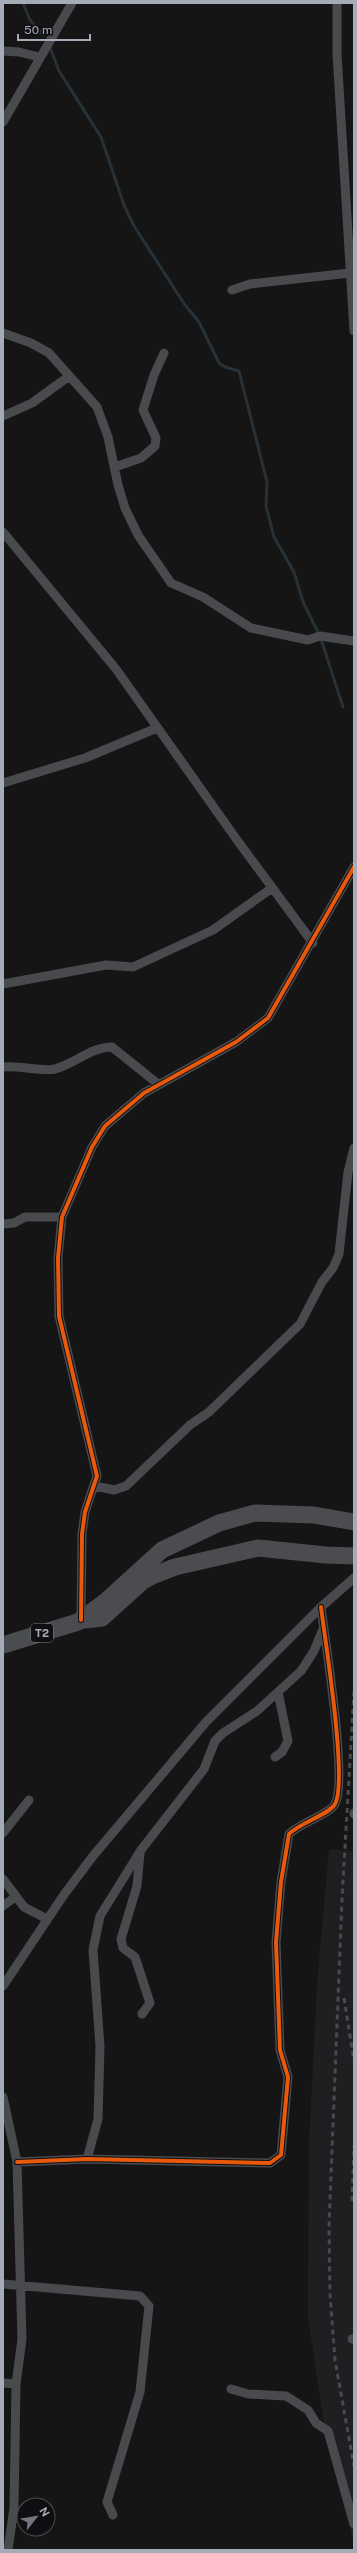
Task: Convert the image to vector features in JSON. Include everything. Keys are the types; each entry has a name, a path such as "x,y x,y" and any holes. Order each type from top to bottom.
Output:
{"highway":[{"path":"81,1620 162,1550 219,1523 255,1513 314,1515 354,1522"},
{"path":"81,1620 102,1618 143,1581 175,1567 258,1548 326,1555 354,1556"},
{"name":"T2","path":"3,1645 81,1620"}],"street":[{"path":"3,122 39,57 72,3"},
{"path":"337,3 337,54 354,331"},
{"path":"3,51 19,52 39,57"},
{"path":"232,290 250,284 350,273"},
{"path":"3,333 43,349 99,411 115,468 118,485 132,521 171,583 203,597 251,628 308,640 320,636 354,641"},
{"path":"115,468 141,458 156,446 156,438 143,410 154,375 164,354"},
{"path":"3,416 32,403 68,377"},
{"path":"3,532 116,669 313,943"},
{"path":"3,784 85,758 157,728"},
{"path":"81,1620 82,1534 85,1512 95,1486 96,1467 59,1316 58,1258 62,1217 92,1147 105,1126 158,1084 236,1042 268,1018 313,943 354,867"},
{"path":"3,984 106,965 133,967 213,930 272,888"},
{"path":"3,1066 55,1069 91,1053 98,1047 112,1046 158,1084"},
{"path":"95,1486 114,1490 126,1486 190,1425 209,1412 300,1324 337,1260 348,1172 354,1148"},
{"path":"3,1224 14,1223 25,1217 62,1217"},
{"path":"3,1986 47,1919 93,1856 206,1722 321,1607 352,1581"},
{"path":"17,2162 87,2159 270,2163 281,2155 288,2077 280,2053 279,1983 276,1957 281,1882 289,1834 312,1818 331,1809 336,1800 339,1777 338,1750 321,1607"},
{"path":"87,2159 97,2126 99,2098 100,2046 93,1950 95,1936 105,1906 140,1850 204,1769 218,1738 251,1716 278,1692 309,1660 324,1628"},
{"path":"274,1757 282,1752 288,1741 278,1692"},
{"path":"3,1833 29,1800"},
{"path":"140,1850 137,1886 121,1939 123,1948 135,1958 150,2003 142,2014"},
{"path":"3,1879 24,1907 47,1919"},
{"path":"3,1906 15,1897"},
{"path":"3,2097 17,2162 22,2339 16,2384 14,2508 8,2550"},
{"path":"3,2284 21,2284 140,2296 149,2306 140,2392 107,2502 113,2514"},
{"path":"3,2383 16,2384"},
{"path":"231,2389 248,2394 286,2396 308,2410 316,2423 328,2431 354,2524"}],"shaded area":[{"path":"329,1849 354,1851 354,2544 326,2437 308,2317 309,2144 317,1984"}],"waterway":[{"path":"23,3 30,20 43,35"},
{"path":"50,47 59,71 101,137 124,205 134,226 185,305 199,322 219,363 225,367 239,371 267,482 266,506 274,537 294,572 303,602 320,636 343,707"}],"railway":[{"path":"354,1691 342,1899 329,2226 330,2294 335,2360 354,2466"},
{"path":"344,1998 354,2061"},
{"path":"352,2201 354,2146"}],"cycle path":[{"path":"81,1620 82,1534 85,1512 97,1476 59,1316 58,1258 62,1217 92,1147 105,1126 144,1093 236,1042 268,1018 354,867"},
{"path":"17,2162 87,2159 270,2163 281,2155 288,2077 280,2050 276,1942 281,1882 289,1834 332,1808 335,1804 338,1790 339,1768 337,1740 331,1678 321,1607"}]}
